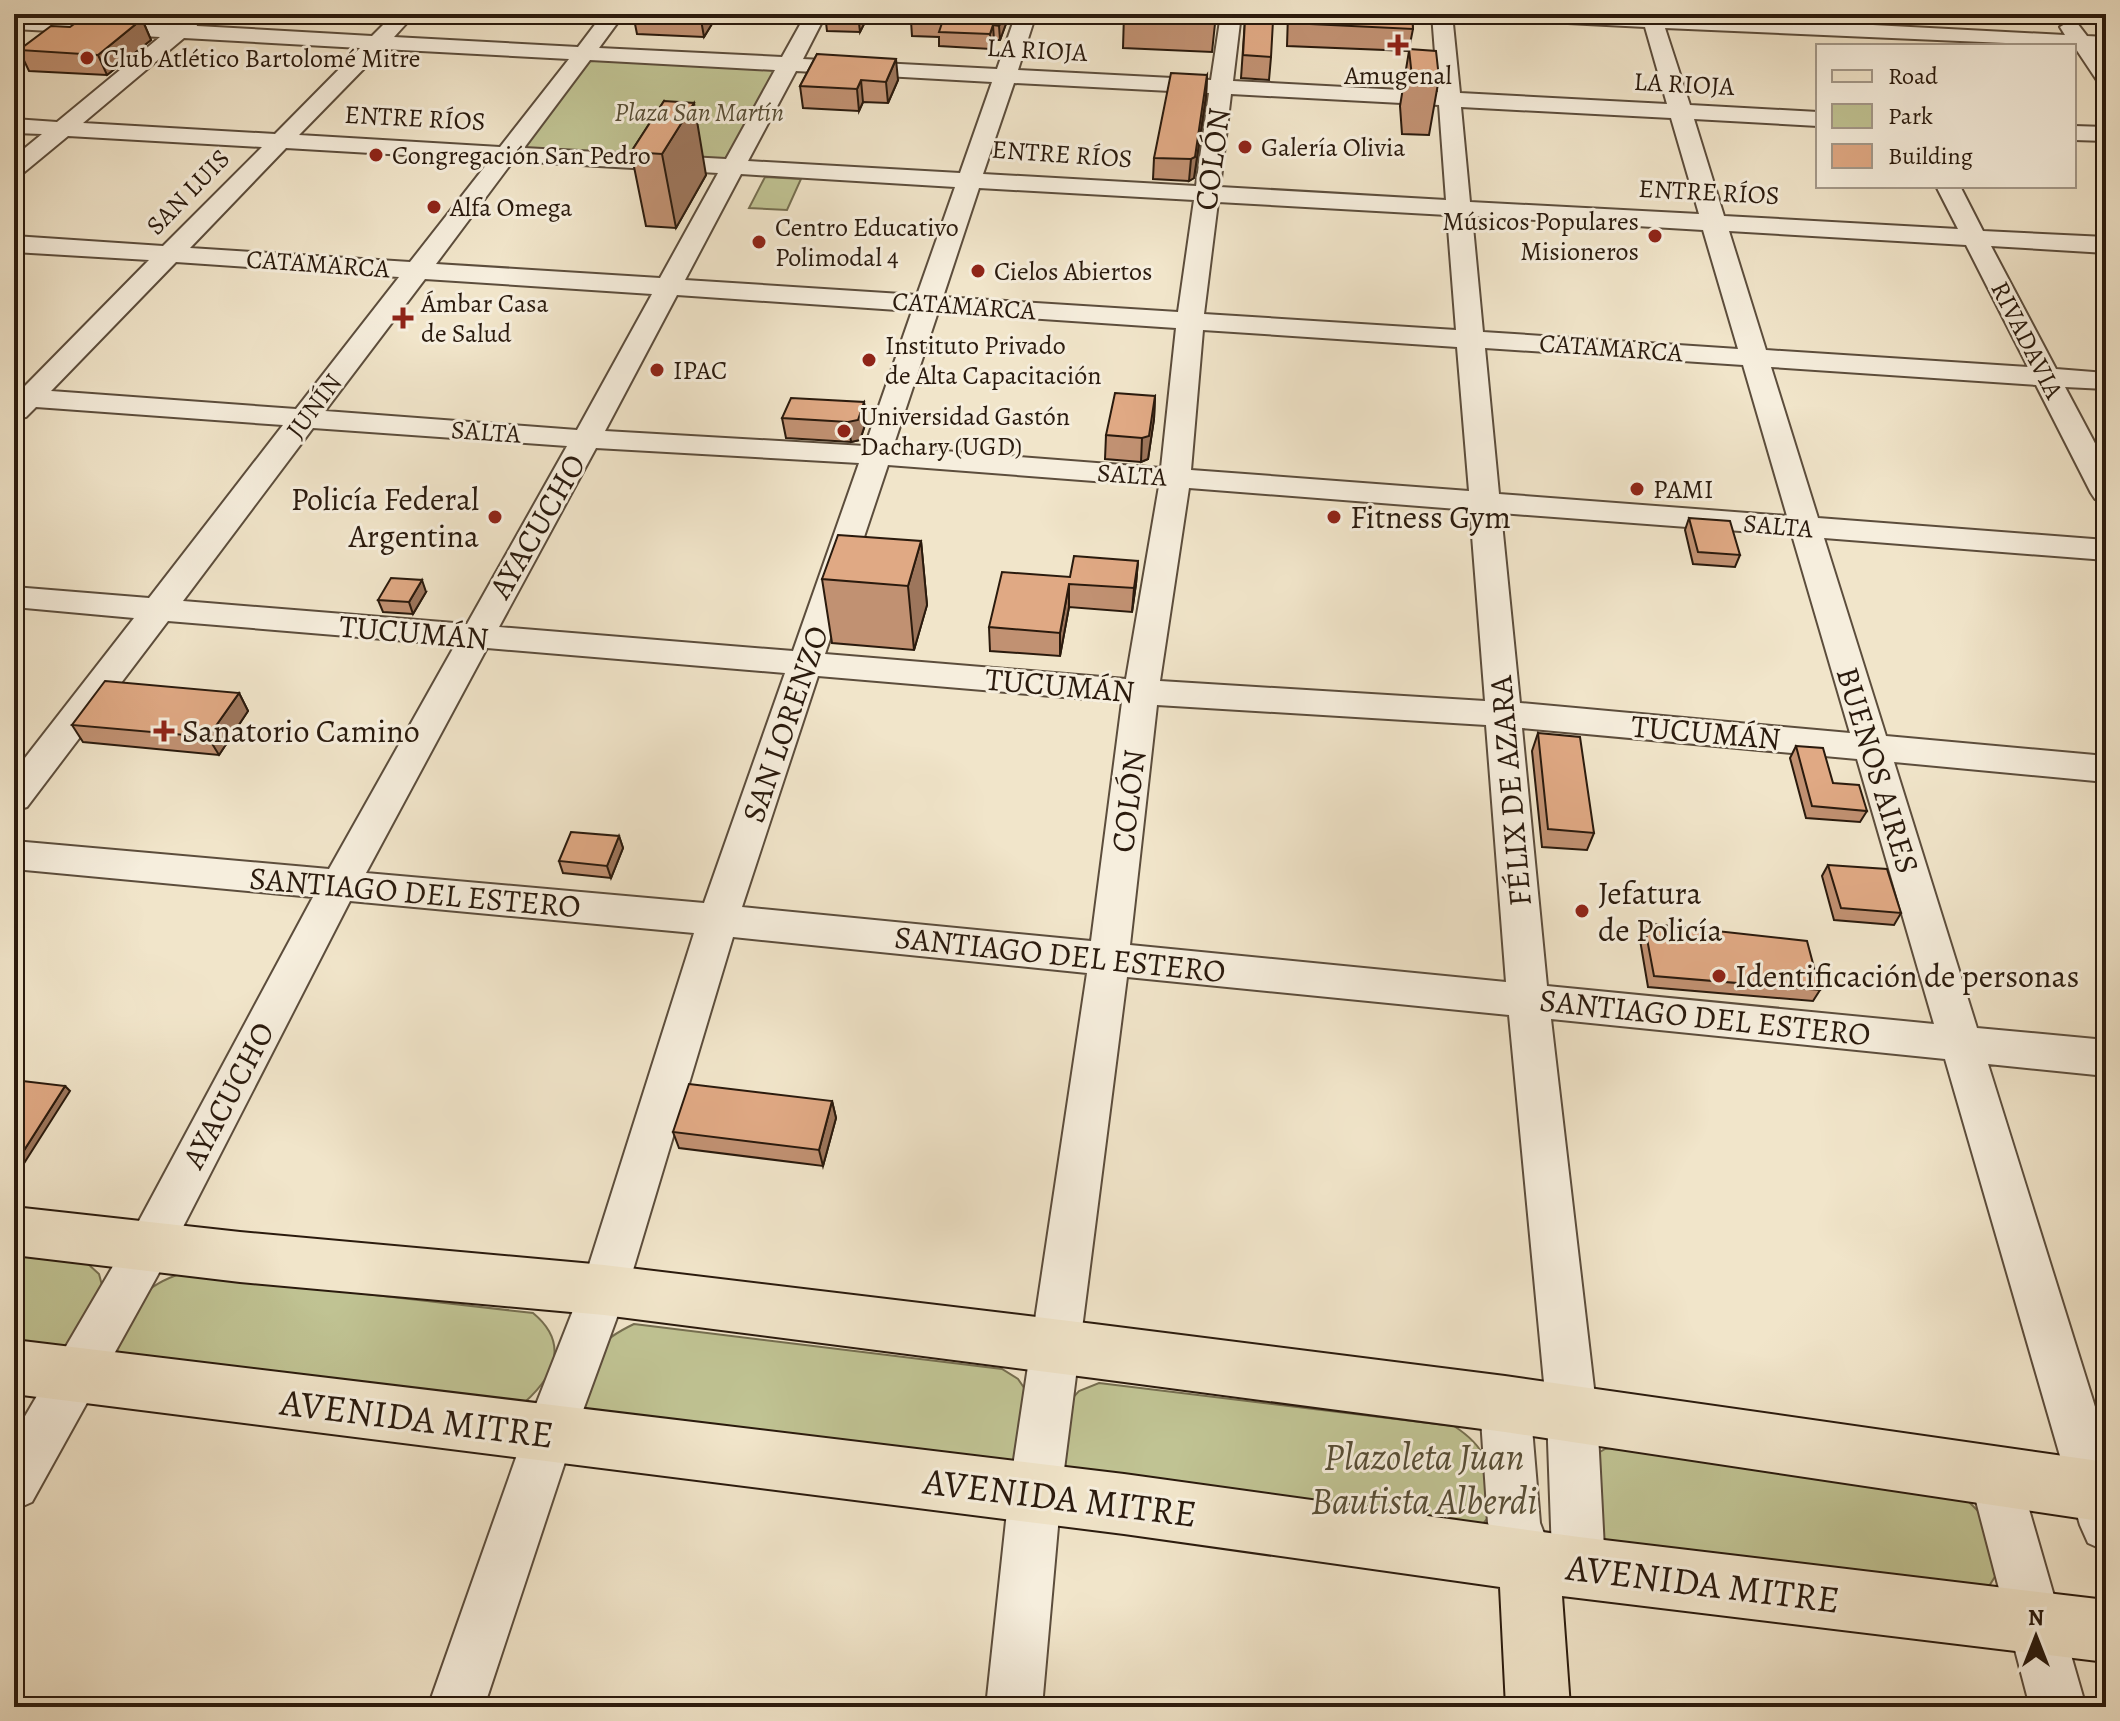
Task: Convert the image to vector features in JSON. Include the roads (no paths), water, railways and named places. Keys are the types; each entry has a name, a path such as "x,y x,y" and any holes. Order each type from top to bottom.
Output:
{"main road":[{"path":"14,1231 149,1247 604,1290 1505,1404 1995,1478 2103,1502"},
{"name":"AVENIDA MITRE","path":"14,1367 1035,1493 1554,1565 2106,1631"},
{"path":"1538,1707 1554,1565"}],"street":[{"path":"14,169 199,14"},
{"name":"SAN LUIS","path":"19,403 405,14"},
{"name":"JUNÍN","path":"14,798 162,609 415,271 614,14"},
{"name":"AYACUCHO","path":"14,1484 149,1247 339,885 586,439 816,14"},
{"name":"SAN LORENZO","path":"456,1707 549,1435 604,1290 718,920 1026,14"},
{"name":"COLÓN","path":"1014,1707 1035,1493 1141,692 1175,479 1190,322 1231,14"},
{"name":"FÉLIX DE AZARA","path":"1442,14 1528,999 1572,1414 1554,1565"},
{"path":"1510,14 1652,18 2106,43"},
{"path":"2060,14 2106,77"},
{"name":"BUENOS AIRES","path":"1652,18 1960,1042 2103,1502"},
{"name":"LA RIOJA","path":"14,23 1816,119"},
{"name":"ENTRE RÍOS","path":"14,126 971,178 2106,245"},
{"path":"2076,133 2106,134"},
{"name":"RIVADAVIA","path":"1949,188 2106,493"},
{"name":"CATAMARCA","path":"14,244 2106,381"},
{"name":"SALTA","path":"19,403 876,455 2106,550"},
{"name":"TUCUMÁN","path":"14,597 1141,692 1503,714 2106,769"},
{"name":"SANTIAGO DEL ESTERO","path":"14,855 718,920 2106,1058"},
{"path":"1505,1404 1514,1523 1554,1565"},
{"path":"1995,1478 2058,1707"}],"place":[{"name":"Amugenal","path":"1398,45"},
{"name":"Club Atlético Bartolomé Mitre","path":"87,58"},
{"name":"Galería Olivia","path":"1245,147"},
{"name":"Congregación San Pedro","path":"376,155"},
{"name":"Alfa Omega","path":"434,207"},
{"name":"Músicos Populares Misioneros","path":"1655,236"},
{"name":"Centro Educativo Polimodal 4","path":"759,242"},
{"name":"Cielos Abiertos","path":"978,271"},
{"name":"Ámbar Casa de Salud","path":"403,318"},
{"name":"Instituto Privado de Alta Capacitación","path":"869,360"},
{"name":"IPAC","path":"657,370"},
{"name":"Universidad Gastón Dachary (UGD)","path":"844,431"},
{"name":"PAMI","path":"1637,489"},
{"name":"Policía Federal Argentina","path":"495,517"},
{"name":"Fitness Gym","path":"1334,517"},
{"name":"Sanatorio Camino","path":"164,731"},
{"name":"Jefatura de Policía","path":"1582,911"},
{"name":"Identificación de personas","path":"1719,976"}],"park label":[{"name":"Plaza San Martín","path":"699,112"},
{"name":"Plazoleta Juan Bautista Alberdi","path":"1424,1479"}]}
